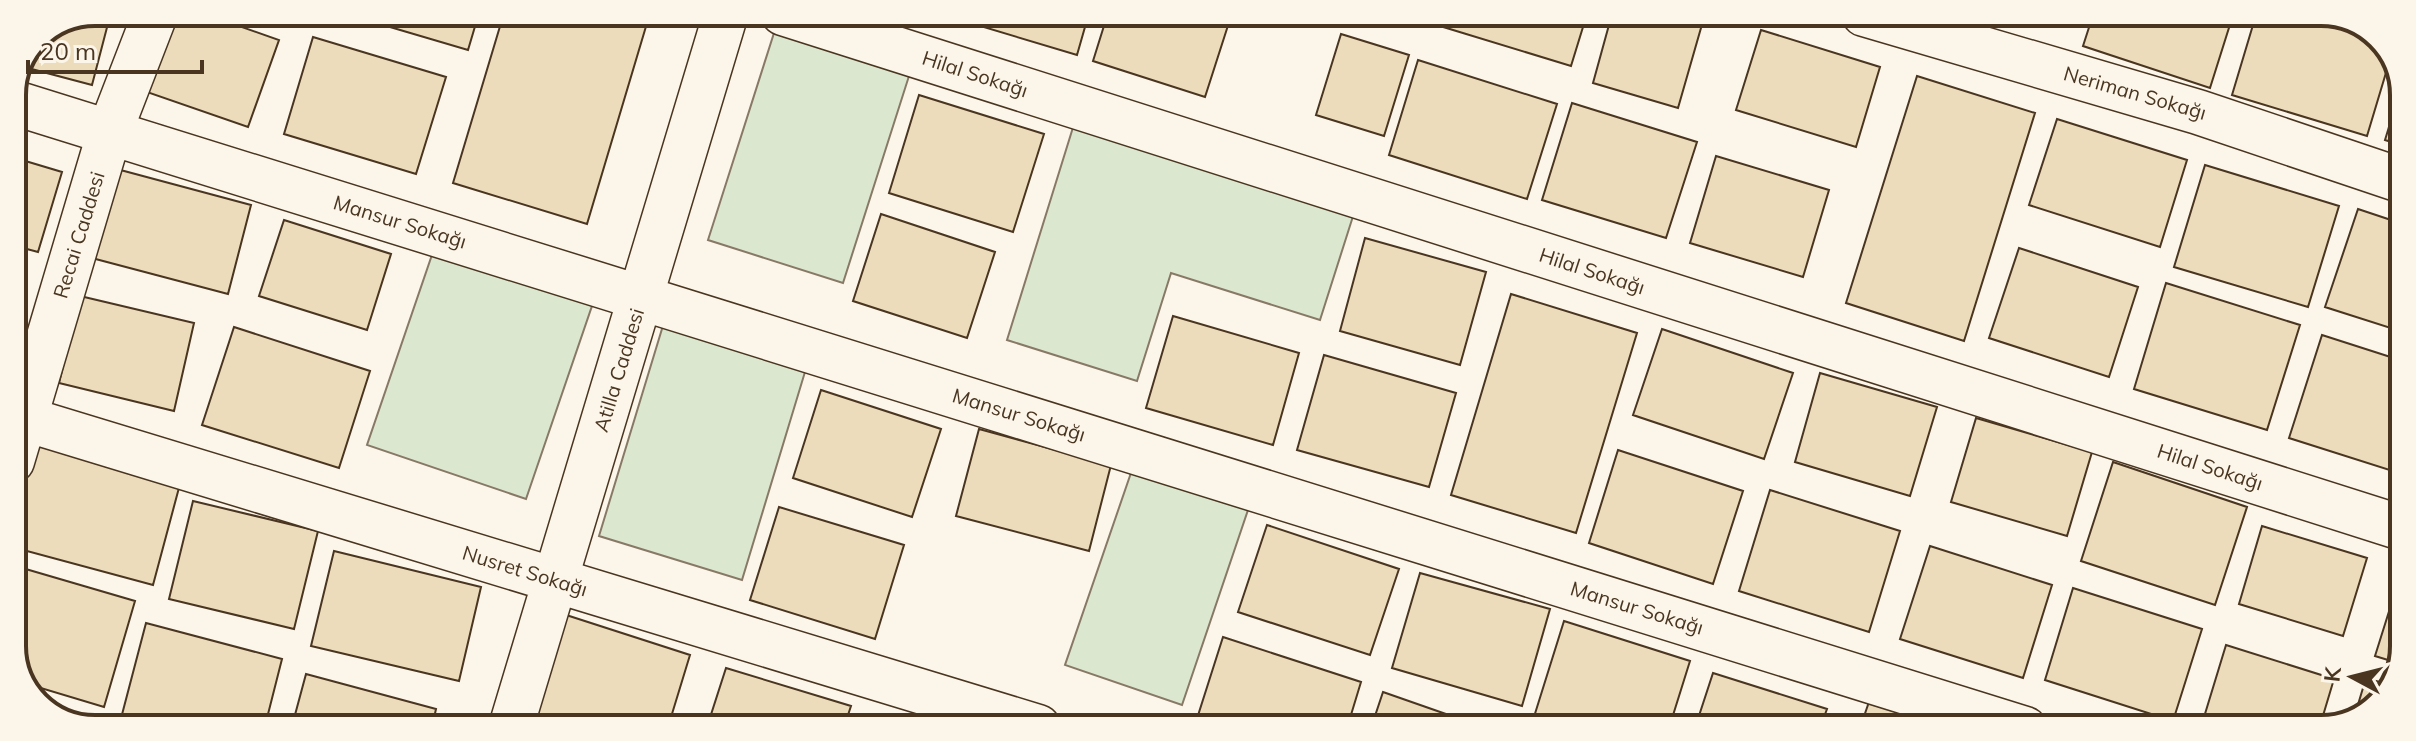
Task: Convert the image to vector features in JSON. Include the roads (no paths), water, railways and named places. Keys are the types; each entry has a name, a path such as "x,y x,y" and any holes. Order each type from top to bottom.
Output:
{"street":[{"name":"Recai Caddesi","path":"26,392 110,131 151,26"},
{"name":"Atilla Caddesi","path":"515,715 722,26"},
{"name":"Hilal Sokağı","path":"824,26 2390,524"},
{"name":"Neriman Sokağı","path":"1905,26 2198,112 2390,177"},
{"name":"Mansur Sokağı","path":"26,106 1980,715"},
{"name":"Nusret Sokağı","path":"26,419 999,715"}]}
